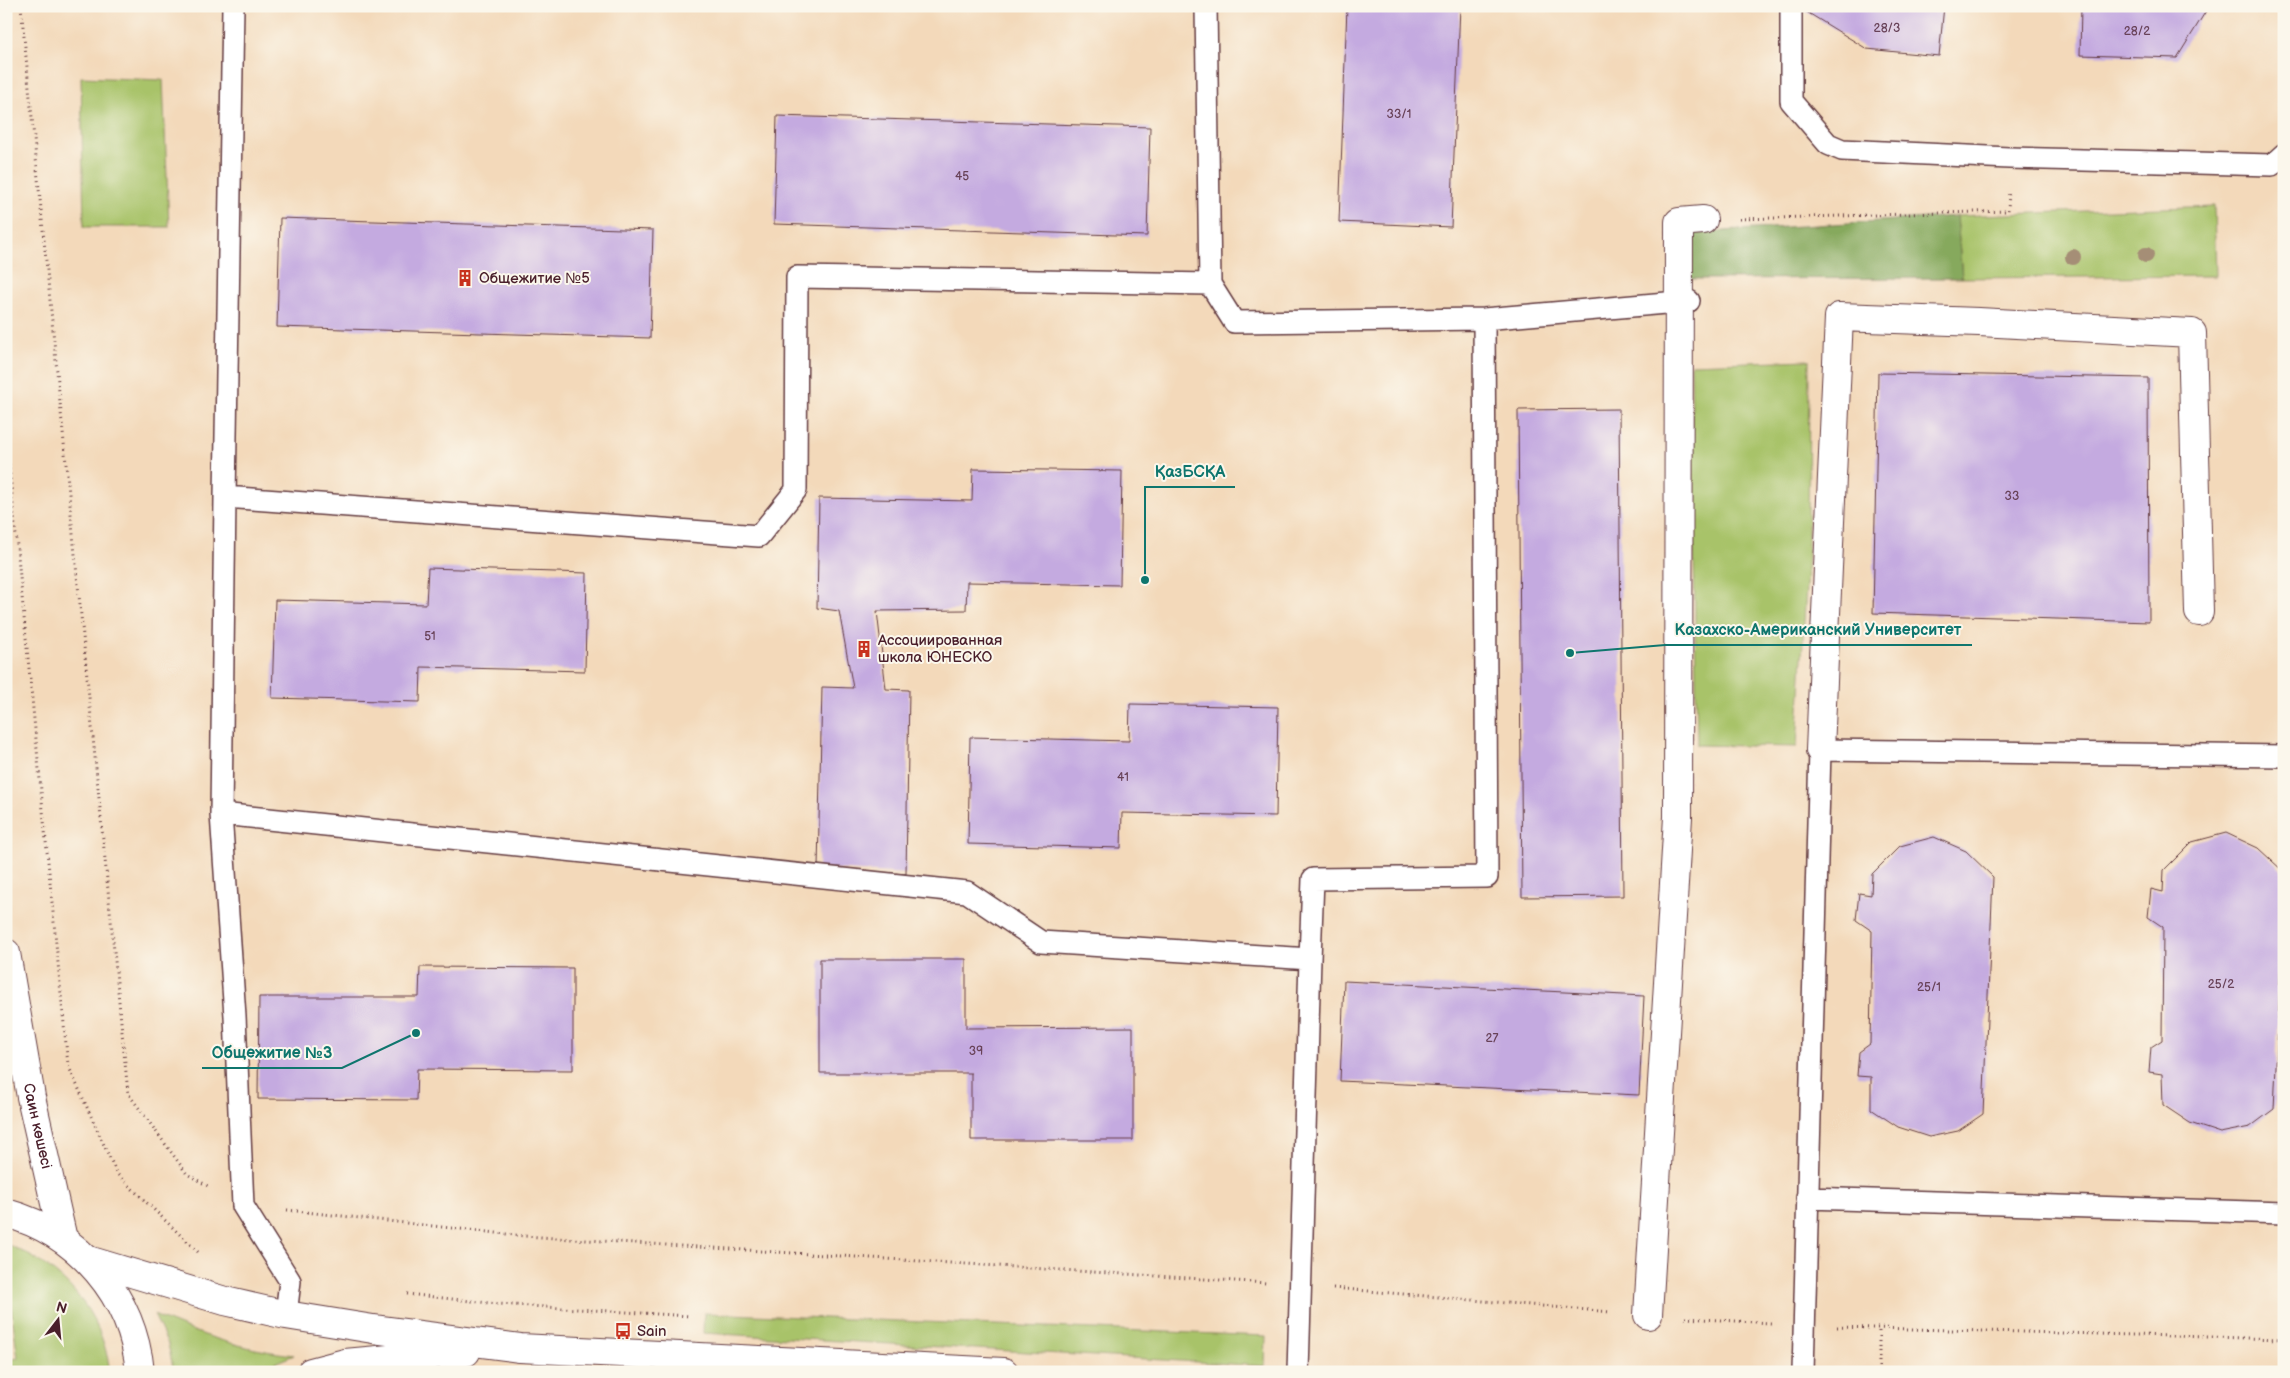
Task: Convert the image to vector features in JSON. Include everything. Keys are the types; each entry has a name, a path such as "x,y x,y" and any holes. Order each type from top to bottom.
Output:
{"street":[{"path":"1648,1315 1678,817 1685,300 1679,222 1703,220"},
{"path":"1820,750 1839,317 2192,333 2199,612"},
{"name":"Саин көшесі","path":"6,953 31,1097 63,1239"},
{"path":"6,1213 26,1218 63,1239 88,1260 108,1283 124,1310 134,1339 140,1372"},
{"path":"88,1260 225,1301 286,1315 373,1329 520,1348 1004,1372"},
{"path":"311,1372 345,1363 520,1348"}],"lane":[{"path":"233,6 221,814 235,1016 243,1206 290,1281 286,1315"},
{"path":"1206,6 1210,284 1234,322 1484,319 1685,300"},
{"path":"1791,6 1791,101 1828,144 1842,150 2009,158 2272,165 2284,154"},
{"path":"225,497 759,536 796,490 797,278 1210,284"},
{"path":"1298,1372 1313,879 1487,877 1484,319"},
{"path":"1803,1372 1820,750 2284,756"},
{"path":"221,814 967,892 1042,942 1310,959"},
{"path":"1807,1198 2284,1213"}],"path":[{"path":"21,6 128,1093 187,1174 243,1206 534,1236 1301,1285 1648,1315 1805,1326 2284,1339"},
{"path":"1703,220 2008,211 2009,158"},
{"path":"1879,1329 1879,1372"}],"green space":[{"path":"81,77 163,80 169,227 84,227"},
{"path":"2214,206 2216,276 1962,278 1957,216"},
{"path":"1957,216 1962,278 1690,279 1692,233"},
{"path":"1809,360 1808,551 1797,747 1697,745 1691,364"},
{"path":"6,1244 45,1265 76,1293 98,1329 106,1350 110,1372 6,1372 6,1360 18,1358 6,1271"},
{"path":"704,1313 1266,1336 1265,1366 703,1333"},
{"path":"154,1315 222,1341 294,1355 253,1372 174,1372 168,1344"}],"building":[{"path":"1347,6 1460,6 1451,227 1339,222"},
{"path":"1797,6 1944,6 1939,56 1867,49"},
{"path":"2081,6 2209,6 2177,58 2080,55"},
{"path":"777,116 1150,127 1147,236 774,224"},
{"name":"Общежитие №5","path":"280,218 653,230 650,338 277,327"},
{"path":"1878,373 2148,378 2149,622 1873,613"},
{"path":"1619,409 1623,896 1522,897 1518,410"},
{"name":"Ассоциированная школа ЮНЕСКО","path":"973,469 1122,471 1120,585 967,582 966,610 877,611 886,689 909,690 906,874 818,868 822,687 853,688 839,611 817,608 819,498 972,501"},
{"path":"428,568 587,573 585,671 421,667 420,702 272,698 275,600 426,604"},
{"path":"1130,704 1278,707 1276,816 1122,813 1121,848 968,844 970,737 1129,741"},
{"path":"2226,833 2258,848 2284,872 2284,893 2274,1109 2250,1127 2220,1133 2190,1123 2163,1105 2162,1074 2149,1072 2151,1047 2162,1040 2163,927 2148,917 2151,889 2163,892 2164,870 2192,842"},
{"path":"1934,837 1966,851 1993,877 1983,1114 1958,1131 1929,1137 1898,1127 1871,1109 1871,1077 1857,1076 1859,1052 1870,1044 1872,931 1856,920 1859,893 1871,895 1872,874 1900,846"},
{"path":"820,959 966,959 966,1028 1133,1027 1133,1140 971,1140 971,1073 820,1073"},
{"path":"420,967 573,968 573,1070 417,1069 416,1100 258,1099 259,997 419,997"},
{"path":"1344,981 1644,996 1639,1095 1340,1081"}],"place":[{"name":"Общежитие №5","path":"465,278"},
{"name":"ҚазБСҚА","path":"1145,580"},
{"name":"Ассоциированная школа ЮНЕСКО","path":"864,649"},
{"name":"Казахско-Американский Университет","path":"1570,653"},
{"name":"Общежитие №3","path":"416,1033"},
{"name":"Sain","path":"623,1331"}]}
